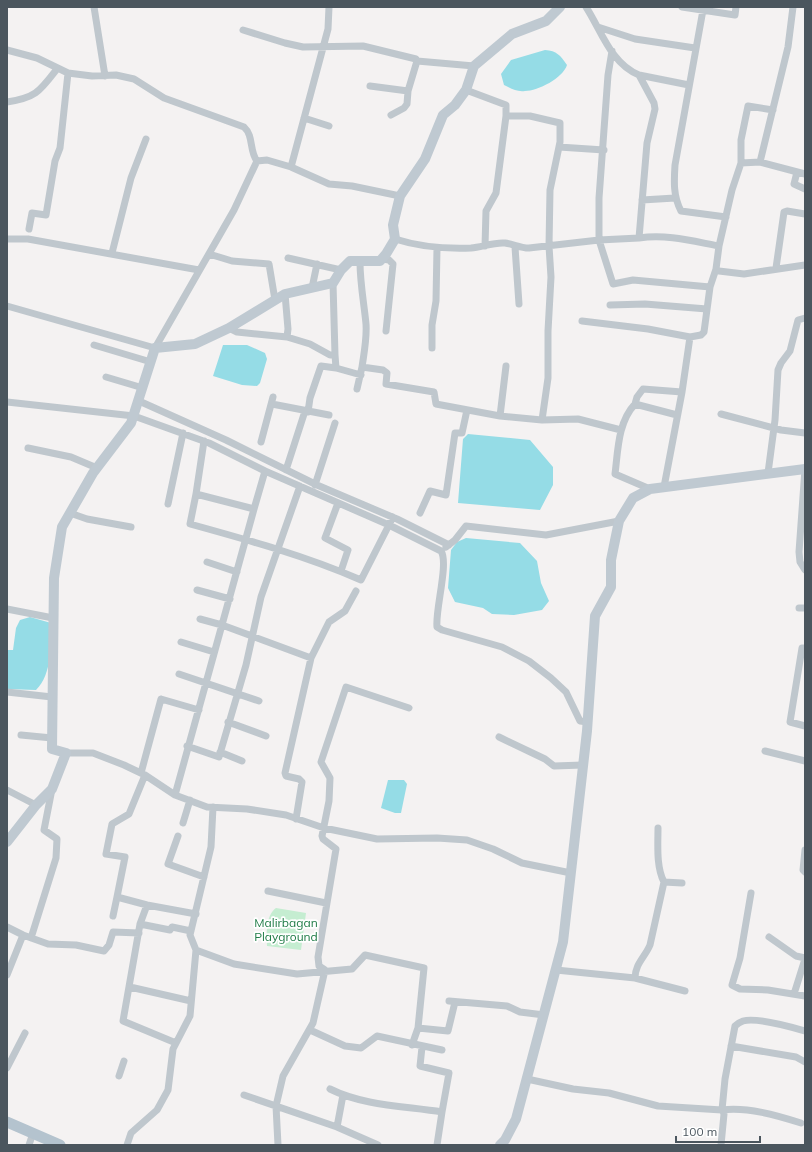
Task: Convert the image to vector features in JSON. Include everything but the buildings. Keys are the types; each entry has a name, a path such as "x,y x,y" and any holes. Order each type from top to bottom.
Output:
{"main road":[{"path":"7,1122 60,1145"}],"street":[{"path":"94,7 105,76"},
{"path":"291,167 328,29 329,7"},
{"path":"382,259 395,239 393,225 400,196 425,159 443,115 455,105 466,90 474,66 512,34 546,21 560,7"},
{"path":"586,7 608,48 631,72 689,85"},
{"path":"682,7 731,15 735,15 736,7"},
{"path":"760,162 791,30 793,7"},
{"path":"703,10 675,165 675,198 681,211 726,217"},
{"path":"598,27 635,39 695,48"},
{"path":"243,30 303,47 363,46 416,59 418,61 474,66"},
{"path":"7,50 37,58 68,73 105,76 116,75 134,79 164,98 244,127 249,132 253,156 257,161"},
{"path":"612,51 608,75 604,150 599,198 598,240 613,284 634,280 710,287"},
{"path":"391,115 404,108 407,104 408,91 418,61"},
{"path":"7,102 21,100 38,93 57,69"},
{"path":"29,229 32,213 46,215 55,161 60,148 68,73"},
{"path":"639,75 654,103 655,109 647,144 639,238"},
{"path":"370,86 408,91"},
{"path":"466,90 506,105 506,116 496,193 486,211 485,246"},
{"path":"582,321 648,329 690,337 701,335 704,332 710,287 716,270 726,217 741,162 741,140 748,106 773,110"},
{"path":"506,116 530,116 560,123 559,147 550,190 549,246 551,277 548,331 548,378 542,420"},
{"path":"304,118 329,126"},
{"path":"112,253 131,178 146,140"},
{"path":"559,147 604,150"},
{"path":"257,161 267,160 291,167 330,184 352,186 400,196"},
{"path":"257,161 234,210 155,348 131,423 97,468 62,527 54,578 52,748 66,753 93,753 143,774 175,796 213,807 247,809 286,815 324,828 377,839 437,838 467,840 493,849 522,863 571,874"},
{"path":"741,162 760,162 801,173 794,184 805,189"},
{"path":"642,200 675,198"},
{"path":"776,268 784,212 787,210 805,214"},
{"path":"395,239 414,245 437,248 485,246 506,243 515,247 529,248 598,240 653,236 672,237 720,246"},
{"path":"7,239 25,238 199,270"},
{"path":"515,247 520,304"},
{"path":"432,348 432,325 436,301 437,248"},
{"path":"209,254 232,262 269,264 275,300"},
{"path":"288,258 341,270"},
{"path":"336,368 333,282 341,270 350,261 371,262 382,259 389,260 393,264 386,331"},
{"path":"357,389 362,371 366,325 363,292 360,284 360,262"},
{"path":"312,288 317,264"},
{"path":"716,270 744,274 776,268 805,265"},
{"path":"7,306 155,348 195,344 229,328 285,294 333,282"},
{"path":"285,294 288,329 287,337"},
{"path":"610,305 645,304 707,309"},
{"path":"768,473 774,426 778,370 780,363 790,350 798,320 805,318"},
{"path":"229,328 236,332 287,337 310,344 330,355 335,355"},
{"path":"664,486 682,392 690,337"},
{"path":"94,345 151,362"},
{"path":"286,470 321,366 362,371 387,371 386,384 434,392 436,404 500,416 542,420 578,419 621,430"},
{"path":"500,416 506,366"},
{"path":"106,377 143,388"},
{"path":"650,489 616,474 621,430 628,413 643,389 682,392"},
{"path":"139,401 226,440 315,485 393,517 450,545"},
{"path":"261,442 273,401 306,412 329,415"},
{"path":"7,402 134,416 204,441 266,471 389,525 441,551 443,554 443,567 437,627 442,630 502,647 529,661 566,692 580,721 588,722"},
{"path":"635,404 677,416"},
{"path":"420,513 430,491 446,495 455,433 462,433 466,410"},
{"path":"721,414 774,426 781,430 805,433"},
{"path":"315,485 335,423"},
{"path":"168,504 183,433"},
{"path":"204,441 190,524 315,560 361,580 393,517"},
{"path":"28,448 71,457 97,468"},
{"path":"500,1145 505,1140 516,1119 563,942 588,722 595,616 611,587 611,560 619,520 633,498 650,489 805,469 799,557 805,570"},
{"path":"175,796 187,746 199,710 254,509 266,471"},
{"path":"187,746 218,757 246,665 261,597 300,486"},
{"path":"196,494 254,509"},
{"path":"338,503 324,538 348,550 341,571"},
{"path":"70,513 87,519 130,527"},
{"path":"441,551 450,545 466,526 546,534 619,520"},
{"path":"207,562 237,572"},
{"path":"198,590 230,599"},
{"path":"296,819 302,782 299,779 286,776 285,773 311,658 329,622 345,611 356,591"},
{"path":"7,608 53,618"},
{"path":"200,619 252,635 311,658"},
{"path":"181,642 214,652"},
{"path":"805,648 802,648 790,722 805,726"},
{"path":"179,674 259,701"},
{"path":"325,970 319,966 318,957 336,849 323,839 329,801 330,778 321,762 346,687 409,708"},
{"path":"7,692 52,697"},
{"path":"113,916 125,857 106,854 112,824 129,814 143,774 161,699 199,710"},
{"path":"228,722 266,736"},
{"path":"22,735 52,738"},
{"path":"499,737 545,759 554,766 583,765"},
{"path":"765,751 805,761"},
{"path":"220,752 242,761"},
{"path":"31,938 56,858 57,839 44,830 52,789 66,753"},
{"path":"7,842 36,805 52,789"},
{"path":"7,790 36,805"},
{"path":"183,823 190,800"},
{"path":"127,1145 131,1133 157,1110 168,1090 173,1049 190,1016 196,950 190,935 211,847 213,807"},
{"path":"635,978 635,968 646,954 650,945 664,882 658,855 658,828"},
{"path":"178,836 168,864 204,877"},
{"path":"805,850 803,870 805,872"},
{"path":"664,882 682,883"},
{"path":"268,891 326,903"},
{"path":"751,893 740,958 732,985 740,989 805,996"},
{"path":"117,897 147,905 196,914"},
{"path":"147,905 140,924 123,1021 176,1043"},
{"path":"140,924 170,930 172,927 191,932"},
{"path":"7,927 23,936 48,944 76,945 104,951 109,946 113,932 139,933"},
{"path":"7,975 23,936"},
{"path":"769,937 796,956 805,958 794,994"},
{"path":"196,950 218,960 298,974 325,970 352,970 365,955 424,968 418,1028 412,1045"},
{"path":"278,1145 276,1106 283,1076 310,1030 315,1016 325,970"},
{"path":"556,970 635,978 685,991"},
{"path":"130,987 191,1001"},
{"path":"418,1028 448,1031 452,1002 507,1006 520,1012 544,1015"},
{"path":"721,1145 725,1079 735,1026 742,1021 752,1020 784,1025 805,1031"},
{"path":"310,1030 345,1046 361,1048 377,1036 412,1045 442,1050"},
{"path":"7,1068 25,1033"},
{"path":"731,1046 796,1057 805,1062"},
{"path":"422,1047 420,1066 449,1073 437,1145"},
{"path":"119,1076 124,1061"},
{"path":"527,1079 573,1089 609,1093 658,1106 722,1110 730,1109 771,1114 801,1123"},
{"path":"330,1088 343,1096 364,1101 442,1112"},
{"path":"244,1095 337,1127 378,1145"},
{"path":"337,1127 343,1096"},
{"path":"29,1145 33,1133"}],"green space":[{"name":"Malirbagan Playground","path":"276,908 306,913 301,950 267,946 268,920 272,911"}],"water":[{"path":"545,50 553,51 558,54 567,65 561,75 536,89 517,91 504,85 501,74 511,60"},
{"path":"223,345 247,345 265,353 267,359 260,383 257,386 242,385 213,376"},
{"path":"468,434 530,440 553,467 553,485 540,510 458,503 463,439"},
{"path":"466,538 520,543 537,561 541,583 549,601 542,610 514,615 492,614 483,608 455,602 448,588 451,550 457,542"},
{"path":"30,617 51,623 50,658 48,667 36,690 7,689 7,650 13,650 16,628 20,620"},
{"path":"388,780 404,780 407,784 401,813 395,813 381,808"}]}
